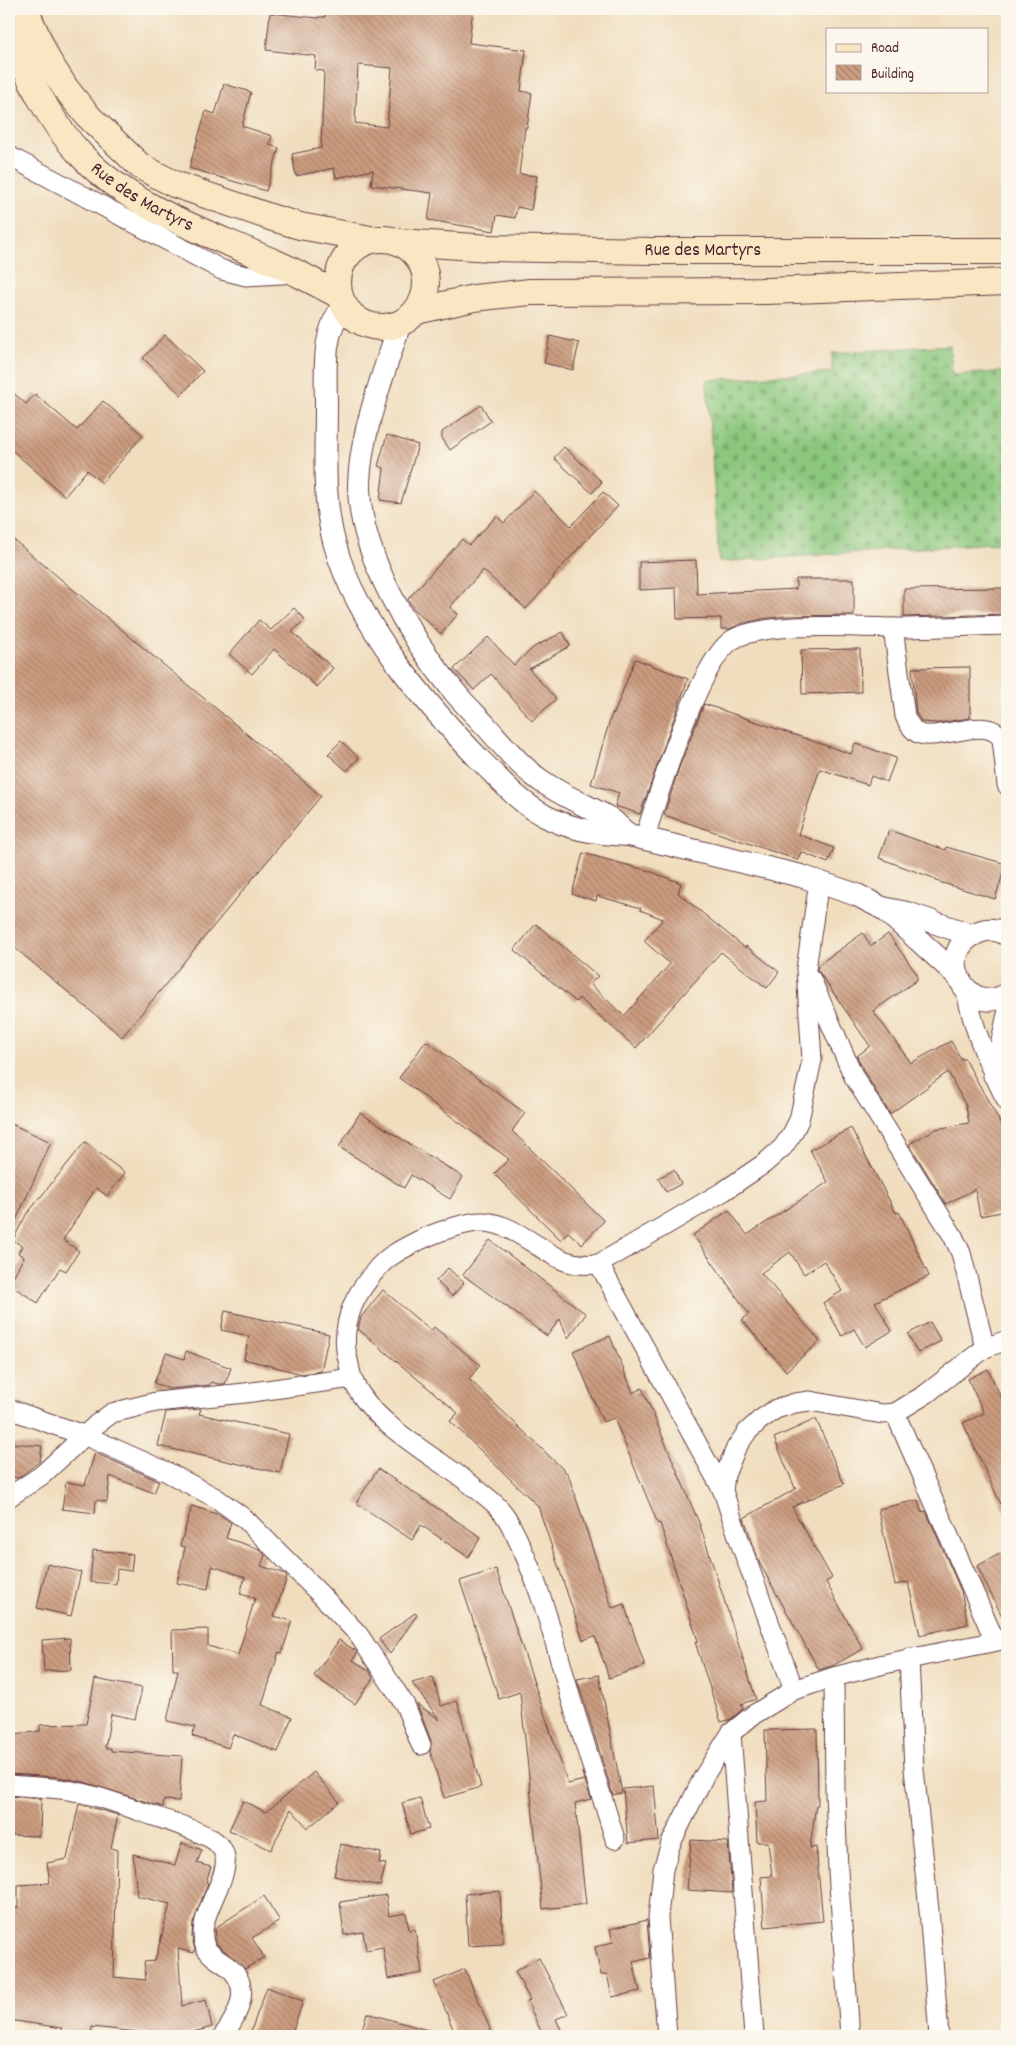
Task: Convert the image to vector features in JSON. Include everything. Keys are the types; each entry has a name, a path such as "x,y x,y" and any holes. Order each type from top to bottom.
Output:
{"main road":[{"name":"Rue des Martyrs","path":"25,9 47,59 66,89 88,116 140,166 174,184 273,218 300,226 370,240"},
{"name":"Rue des Martyrs","path":"9,30 24,70 49,112 65,137 97,170 135,197 166,214 296,273 342,300"},
{"path":"408,317 421,303 426,289 425,274 420,260 411,249 399,242 385,238 370,240 357,246 346,256 340,268 337,282 342,300 346,310 357,320 371,326 386,327 408,317 474,298 530,292 767,291 1007,282"},
{"name":"Rue des Martyrs","path":"399,242 490,248 652,251 1007,251"}],"street":[{"path":"9,156 222,270 252,276 296,273"},
{"path":"342,300 331,324 327,348 325,472 327,508 335,545 358,600 387,648 426,699 465,744 514,794 544,816 570,826 605,834 636,838 819,881 857,895 882,908 962,983 981,998 992,999 1007,994"},
{"path":"408,317 370,419 361,460 359,488 362,518 372,551 397,609 453,691 508,751 542,781 561,794 610,819 636,838"},
{"path":"636,838 707,671 719,653 732,640 770,630 850,626 893,628 1007,625"},
{"path":"893,628 905,716 911,728 918,734 926,735 967,729 991,729 999,733 1002,739 1007,785"},
{"path":"616,1839 529,1564 508,1520 495,1503 376,1413 352,1378 345,1345 348,1319 355,1299 368,1279 390,1257 415,1243 454,1227 474,1222 488,1222 503,1226 563,1260 578,1264 598,1264 724,1190 765,1163 783,1147 799,1120 812,1060 806,969 819,881"},
{"path":"882,908 907,913 971,936"},
{"path":"1002,929 981,931 971,936 962,943 957,953 955,964 976,1032 993,1076 1007,1101"},
{"path":"806,969 854,1077 953,1236 963,1260 985,1348"},
{"path":"993,1076 1007,1014"},
{"path":"598,1264 723,1491 794,1690"},
{"path":"723,1491 725,1475 736,1448 747,1432 776,1410 795,1403 810,1401 882,1414 895,1413 926,1394 985,1348 1007,1340"},
{"path":"9,1497 42,1475 97,1424 112,1414 128,1408 156,1402 245,1393 352,1378"},
{"path":"9,1409 86,1436 167,1472 216,1498 245,1519 358,1634 405,1705 421,1745"},
{"path":"667,2036 658,1917 663,1869 671,1843 704,1776 731,1733 753,1715 794,1690 834,1677 910,1658 1001,1640 895,1413"},
{"path":"910,1658 914,1769 929,1910 939,2036"},
{"path":"834,1677 838,1862 844,1971 850,2036"},
{"path":"731,1733 754,2036"},
{"path":"9,1785 45,1787 93,1795 175,1824 209,1838 219,1845 225,1858 226,1867 208,1912 204,1939 205,1946 237,1976 242,1986 242,1998 233,2022 223,2036"}],"green space":[{"path":"950,345 952,375 1007,371 1007,542 719,562 707,380 832,372 832,353"}],"building":[{"path":"325,9 473,9 469,43 526,50 521,91 532,93 519,174 537,176 531,210 517,207 515,218 497,215 494,231 428,220 432,193 371,185 373,170 336,178 334,168 296,176 292,154 321,148 324,71 315,70 316,56 266,50 270,13 318,18 325,17","holes":["358,65 392,68 387,127 355,123"]},
{"path":"224,84 251,92 242,126 272,136 269,145 279,148 266,191 189,168 206,111 215,114"},
{"path":"165,335 203,371 181,395 143,358"},
{"path":"550,336 579,343 573,370 544,363"},
{"path":"9,389 26,404 35,394 77,430 103,401 143,435 102,483 87,470 65,496 9,448"},
{"path":"481,405 491,421 450,450 442,438 442,432"},
{"path":"387,435 418,445 401,503 380,500 384,468 378,466"},
{"path":"564,447 602,482 592,493 554,458"},
{"path":"534,491 571,526 603,492 618,506 553,576 554,578 526,609 483,570 450,607 458,614 441,634 413,608 408,599 462,539 469,545 497,516 504,523"},
{"path":"9,536 321,796 122,1037 9,943"},
{"path":"696,560 697,594 796,589 796,579 854,579 854,615 785,616 762,619 743,623 729,629 721,629 721,618 677,619 676,588 639,590 639,562"},
{"path":"1007,588 1007,614 904,617 904,589"},
{"path":"294,608 305,619 292,632 333,668 317,687 274,649 252,674 229,654 259,620 271,630"},
{"path":"563,632 570,646 529,669 556,699 532,721 491,674 474,690 454,669 488,637 514,665 534,647"},
{"path":"860,649 861,692 802,694 801,650"},
{"path":"635,659 688,679 640,814 615,806 619,793 591,784 612,713 614,714"},
{"path":"970,667 970,718 938,723 922,722 916,713 912,668"},
{"path":"704,704 851,754 855,743 896,758 887,782 871,776 868,785 820,769 798,834 834,848 828,863 801,852 798,860 664,815 679,768"},
{"path":"341,741 359,758 347,771 328,754"},
{"path":"889,830 945,850 946,847 1006,864 995,899 936,881 936,879 879,858"},
{"path":"583,853 649,871 681,883 678,893 745,948 746,946 779,972 767,988 721,952 636,1048 579,998 576,1002 514,950 536,924 598,976 590,984 624,1016 670,964 644,941 663,919 640,910 641,908 597,896 596,901 572,894"},
{"path":"863,933 871,946 888,934 917,974 917,980 873,1011 911,1063 951,1041 961,1059 965,1059 1007,1135 1007,1211 980,1216 975,1189 946,1204 909,1144 936,1129 969,1123 966,1106 948,1072 890,1114 864,1072 857,1056 870,1046 817,969 818,965"},
{"path":"426,1041 525,1113 512,1131 604,1221 582,1244 568,1232 561,1240 494,1174 509,1159 399,1078"},
{"path":"360,1113 463,1177 450,1199 411,1175 404,1188 339,1147"},
{"path":"9,1123 51,1142 9,1236"},
{"path":"851,1128 896,1213 899,1212 929,1276 875,1302 892,1331 865,1347 854,1329 842,1336 823,1303 842,1291 824,1261 804,1274 790,1252 761,1273 820,1341 786,1371 742,1320 749,1314 693,1235 729,1210 747,1235 828,1182 810,1150"},
{"path":"85,1142 125,1173 107,1196 96,1188 63,1240 79,1251 66,1271 60,1268 38,1303 9,1284 24,1257 18,1253 22,1246 13,1240 26,1215"},
{"path":"674,1170 681,1184 666,1192 658,1178"},
{"path":"490,1240 586,1314 568,1338 560,1319 547,1336 463,1275"},
{"path":"448,1268 464,1283 452,1296 436,1281"},
{"path":"383,1290 431,1331 434,1327 480,1365 469,1379 568,1474 612,1608 624,1604 645,1666 609,1678 595,1636 583,1640 538,1506 450,1421 458,1413 358,1329 361,1317"},
{"path":"225,1311 329,1334 321,1371 302,1374 244,1359 249,1336 221,1330"},
{"path":"930,1322 941,1341 918,1353 908,1334"},
{"path":"610,1336 633,1393 642,1388 700,1525 756,1699 741,1704 743,1709 731,1719 721,1722 695,1642 698,1641 660,1523 658,1524 614,1418 603,1422 573,1351"},
{"path":"186,1351 231,1368 225,1384 211,1382 210,1385 169,1389 154,1383 166,1353 184,1359"},
{"path":"988,1369 1007,1410 1007,1517 963,1423 984,1413 968,1379"},
{"path":"201,1409 199,1414 289,1434 280,1473 158,1446 166,1412"},
{"path":"816,1419 844,1484 792,1507 832,1578 826,1582 863,1649 834,1665 819,1670 760,1564 744,1518 797,1488 795,1488 774,1438"},
{"path":"9,1443 42,1446 40,1461 18,1478 9,1477"},
{"path":"95,1453 159,1481 154,1493 110,1476 107,1502 96,1500 95,1513 62,1509 66,1482 85,1485"},
{"path":"378,1469 481,1537 468,1557 421,1525 412,1540 356,1503"},
{"path":"918,1500 921,1512 926,1511 961,1591 968,1624 920,1635 908,1582 895,1585 878,1509"},
{"path":"192,1506 220,1515 231,1523 226,1538 259,1549 265,1555 261,1566 283,1573 287,1577 274,1616 292,1621 282,1653 279,1652 262,1705 292,1717 278,1752 233,1734 228,1748 192,1736 195,1727 167,1721 178,1670 173,1670 172,1630 208,1629 208,1646 238,1655 255,1598 240,1594 245,1577 212,1566 208,1589 177,1583 185,1547 180,1546"},
{"path":"93,1550 133,1554 131,1571 117,1569 116,1584 90,1582"},
{"path":"1007,1550 1007,1626 977,1566"},
{"path":"47,1564 81,1572 71,1616 37,1608"},
{"path":"496,1569 568,1784 584,1780 582,1772 591,1799 575,1803 586,1904 543,1909 520,1692 499,1699 460,1581"},
{"path":"415,1613 417,1615 390,1654 379,1639"},
{"path":"70,1638 71,1670 44,1671 42,1640"},
{"path":"339,1640 356,1651 357,1653 353,1660 369,1671 373,1678 355,1704 314,1676"},
{"path":"599,1675 622,1793 613,1795 577,1679"},
{"path":"433,1677 441,1706 457,1701 481,1787 444,1798 430,1751 431,1741 417,1704 440,1720 412,1683"},
{"path":"95,1679 142,1688 135,1719 111,1714 105,1748 111,1748 111,1751 182,1756 179,1801 164,1800 163,1807 84,1782 58,1777 9,1774 9,1736 40,1731 40,1725 86,1724"},
{"path":"817,1729 818,1805 816,1805 810,1848 816,1847 823,1921 765,1927 761,1877 772,1876 768,1842 757,1842 755,1802 767,1801 765,1730"},
{"path":"314,1772 339,1802 308,1828 291,1809 271,1850 229,1830 243,1801 266,1812"},
{"path":"654,1786 659,1840 628,1843 623,1789"},
{"path":"9,1796 41,1799 40,1836 9,1835"},
{"path":"420,1798 429,1829 411,1834 402,1803"},
{"path":"79,1804 118,1815 111,1848 117,1850 114,1977 146,1980 144,1962 155,1961 170,1904 137,1896 133,1854 175,1865 182,1843 202,1850 197,1863 211,1867 206,1882 208,1883 193,1923 192,1937 195,1950 194,1953 178,1949 182,2006 206,2000 212,2027 178,2036 148,2036 147,2033 92,2027 91,2036 61,2036 62,2028 9,2020 9,1908 18,1908 18,1885 50,1883 47,1863 67,1859"},
{"path":"691,1840 728,1842 732,1893 687,1890"},
{"path":"341,1844 381,1853 379,1863 386,1864 380,1886 334,1876"},
{"path":"500,1891 503,1944 468,1946 465,1894"},
{"path":"386,1895 389,1916 406,1913 409,1930 415,1929 422,1973 388,1979 383,1947 366,1950 363,1932 344,1935 340,1902"},
{"path":"264,1896 280,1921 252,1938 264,1957 245,1969 216,1943 215,1928"},
{"path":"647,1920 650,1958 633,1962 640,1991 612,1997 607,1974 601,1975 595,1947 613,1942 610,1929"},
{"path":"539,1958 568,2014 556,2019 564,2036 543,2036 527,2001 530,2000 515,1971"},
{"path":"465,1969 493,2036 456,2036 434,1982"},
{"path":"267,1987 303,2001 291,2036 249,2036"},
{"path":"367,2013 434,2032 433,2036 360,2036"}]}
